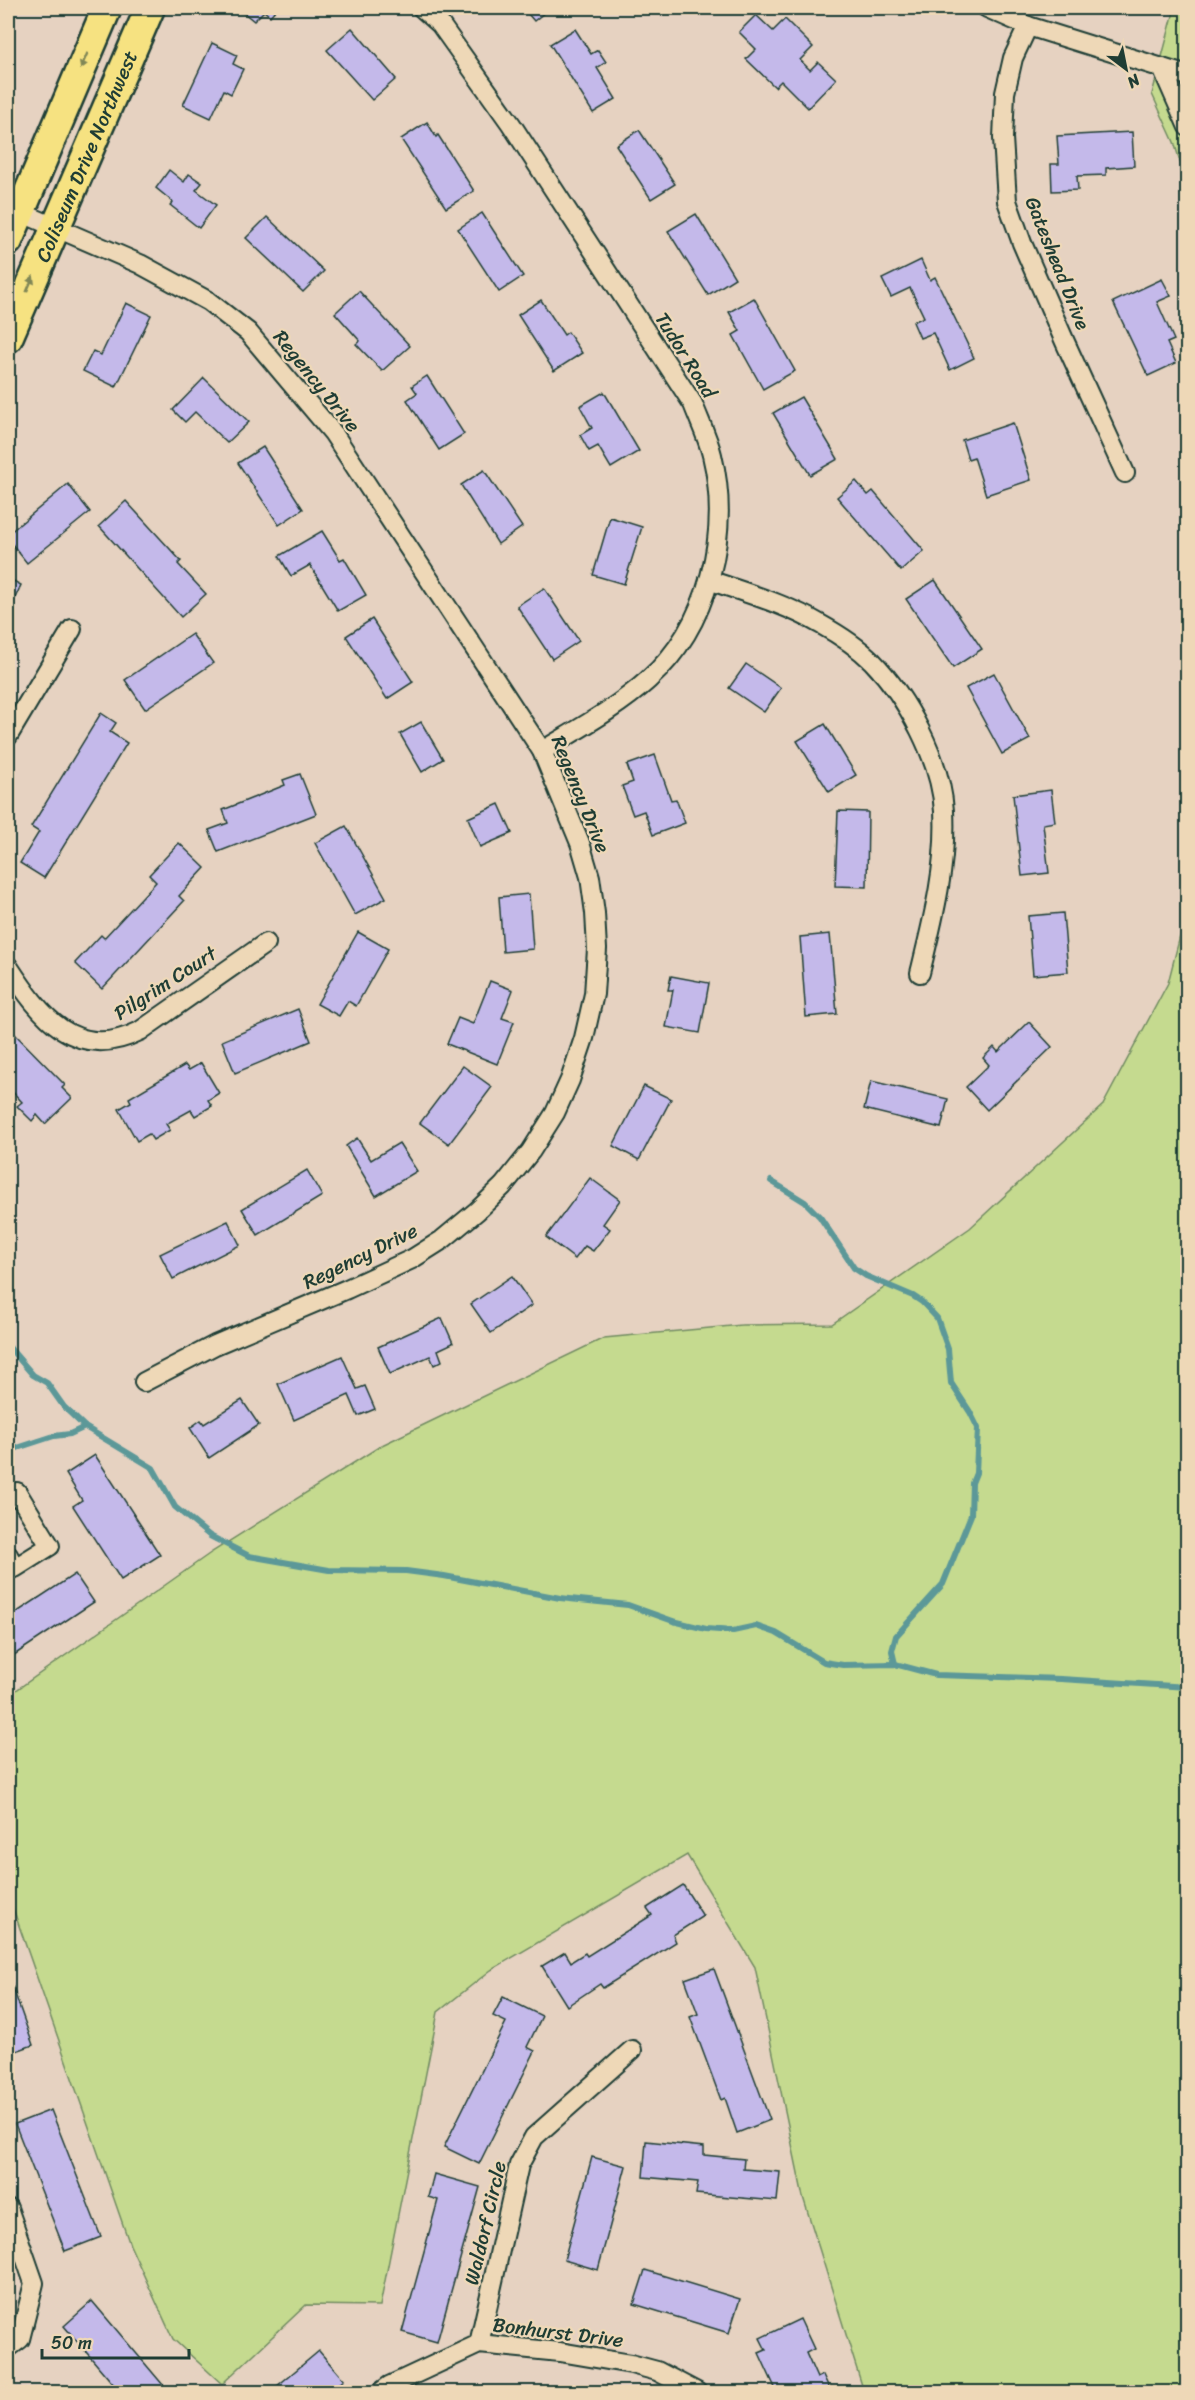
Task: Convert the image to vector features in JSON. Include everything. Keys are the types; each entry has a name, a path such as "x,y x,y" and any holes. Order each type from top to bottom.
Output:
{"main road":[{"name":"Coliseum Drive Northwest","path":"8,241 107,8"},
{"name":"Coliseum Drive Northwest","path":"8,338 150,8"}],"street":[{"name":"Tudor Road","path":"422,8 440,24 511,124 693,404 712,454 720,515 709,580 687,634 666,663 647,682 542,752"},
{"path":"987,8 1028,26 1188,76"},
{"name":"Gateshead Drive","path":"1028,26 1012,58 1005,93 1003,138 1007,201 1022,243 1060,331 1125,473"},
{"path":"1162,68 1188,127"},
{"name":"Regency Drive","path":"20,212 140,264 208,301 248,332 333,433 542,752 580,843 590,877 596,913 597,949 594,994 581,1048 555,1113 531,1151 503,1186 442,1240 412,1259 215,1345 144,1383"},
{"path":"709,580 818,622 870,659 888,679 908,708 939,783 944,810 944,846 936,908 920,973"},
{"path":"8,736 72,628"},
{"name":"Pilgrim Court","path":"8,966 56,1026 70,1036 86,1041 105,1042 124,1039 140,1031 266,942"},
{"path":"8,1498 17,1492 50,1546 15,1568 8,1555"},
{"name":"Waldorf Circle","path":"479,2344 519,2165 534,2137 632,2050"},
{"path":"8,2208 34,2283 20,2339 8,2348"},
{"name":"Bonhurst Drive","path":"381,2392 389,2386 479,2344 560,2352 631,2364 657,2371 697,2392"}],"green space":[{"path":"1175,8 1187,8 1187,184 1174,142 1152,94"},
{"path":"1187,909 1187,2392 864,2392 803,2197 755,1967 687,1855 491,1970 438,2012 380,2306 306,2305 222,2384 173,2339 130,2245 8,1894 8,1696 212,1552 382,1445 604,1338 742,1325 832,1324 970,1228 1103,1105 1168,983"}],"building":[{"path":"238,8 277,8 270,16 264,11 254,21"},
{"path":"523,8 550,8 534,21"},
{"path":"756,15 773,31 785,19 813,47 800,60 810,70 818,62 836,79 808,108 781,81 775,87 746,59 756,49 739,32"},
{"path":"352,28 396,79 372,100 327,50"},
{"path":"575,29 591,54 598,50 606,62 597,68 616,99 593,113 550,44"},
{"path":"212,43 237,55 233,64 243,69 231,94 224,90 211,118 183,105"},
{"path":"427,122 474,191 446,208 401,139"},
{"path":"639,130 675,184 651,199 616,145"},
{"path":"1132,132 1134,166 1106,168 1106,175 1077,176 1078,190 1052,191 1051,164 1059,164 1057,136"},
{"path":"169,170 184,182 189,174 202,183 196,190 216,205 199,228 170,205 173,202 156,188"},
{"path":"482,213 523,276 499,292 458,229"},
{"path":"696,214 735,278 708,295 668,231"},
{"path":"267,217 324,271 303,292 246,238"},
{"path":"921,260 930,280 935,277 974,358 950,370 933,333 920,338 913,322 924,317 910,288 891,297 882,279"},
{"path":"1162,279 1171,296 1157,302 1174,340 1167,343 1176,363 1148,376 1113,302"},
{"path":"359,291 410,346 382,371 356,344 360,341 335,313"},
{"path":"754,298 795,371 763,389 733,335 740,331 729,312"},
{"path":"541,300 564,335 568,332 582,353 554,371 518,315"},
{"path":"126,303 151,315 116,387 83,371 93,351 101,355"},
{"path":"427,376 464,434 439,450 407,400 417,393 412,386"},
{"path":"204,378 249,422 227,443 195,412 185,422 173,410"},
{"path":"604,392 639,451 611,468 598,446 589,451 580,435 592,428 580,406"},
{"path":"801,397 838,459 810,475 773,413"},
{"path":"1013,423 1031,480 986,495 974,457 968,459 962,440"},
{"path":"263,447 303,509 279,525 238,463"},
{"path":"484,470 522,527 498,544 461,485"},
{"path":"856,481 868,495 873,491 924,551 901,571 837,497"},
{"path":"68,484 90,512 27,563 8,539 8,534"},
{"path":"126,501 181,561 178,564 206,594 181,617 99,526"},
{"path":"610,517 642,527 624,584 593,575"},
{"path":"322,531 340,560 344,558 366,595 338,611 310,565 291,576 279,556"},
{"path":"8,578 21,585 8,613"},
{"path":"935,580 982,649 953,668 906,599"},
{"path":"544,588 579,641 552,659 517,606"},
{"path":"372,619 413,682 387,699 346,636"},
{"path":"192,634 213,663 145,709 125,680"},
{"path":"746,664 781,688 764,712 729,688"},
{"path":"994,673 1030,739 1002,754 966,688"},
{"path":"101,713 116,723 110,732 127,743 44,878 20,863 39,832 31,827"},
{"path":"421,722 443,759 422,772 400,734"},
{"path":"825,724 856,775 829,792 797,741"},
{"path":"655,755 671,800 676,799 685,823 653,835 644,811 633,815 622,786 633,782 627,765"},
{"path":"300,774 316,814 218,852 209,830 228,823 223,810 285,785 283,780"},
{"path":"1051,790 1055,822 1043,824 1049,873 1022,876 1013,795"},
{"path":"499,804 512,833 480,847 468,818"},
{"path":"838,811 868,812 867,887 835,886"},
{"path":"346,826 386,898 355,915 315,843"},
{"path":"179,843 205,868 179,896 184,901 102,989 75,963 101,935 104,938 156,882 149,875"},
{"path":"529,894 533,949 503,952 499,897"},
{"path":"1063,913 1068,972 1033,975 1028,916"},
{"path":"358,932 388,949 356,1006 348,1001 339,1016 317,1004"},
{"path":"830,934 837,1014 806,1017 800,937"},
{"path":"671,976 709,983 700,1033 666,1027 673,990 668,990"},
{"path":"490,981 513,990 502,1018 514,1022 497,1064 447,1044 458,1018 473,1024"},
{"path":"298,1009 311,1041 235,1073 222,1041"},
{"path":"1029,1022 1052,1047 987,1110 966,1087 989,1065 983,1058 994,1047 998,1052"},
{"path":"9,1028 65,1085 62,1088 72,1098 45,1124 37,1115 32,1121 17,1106 22,1102 8,1087"},
{"path":"201,1063 219,1093 208,1100 212,1106 195,1116 191,1110 166,1124 170,1130 153,1140 149,1134 137,1141 119,1109 131,1102 129,1098 185,1065 189,1070"},
{"path":"463,1066 492,1087 449,1144 420,1123"},
{"path":"871,1081 948,1099 941,1128 864,1109"},
{"path":"644,1086 671,1099 639,1160 613,1146"},
{"path":"357,1138 371,1160 399,1143 417,1171 376,1196 346,1146"},
{"path":"307,1170 322,1196 258,1235 242,1209"},
{"path":"590,1178 620,1200 603,1224 610,1229 593,1251 585,1246 575,1259 546,1237"},
{"path":"228,1221 240,1245 173,1279 160,1254"},
{"path":"512,1276 532,1305 491,1333 471,1304"},
{"path":"442,1318 453,1343 438,1350 442,1361 434,1365 430,1356 390,1374 378,1347"},
{"path":"342,1356 357,1389 365,1386 375,1409 358,1416 349,1395 294,1420 278,1384"},
{"path":"242,1400 259,1425 209,1458 190,1428 201,1420 204,1424"},
{"path":"95,1455 160,1555 121,1580 73,1506 82,1500 66,1474"},
{"path":"75,1574 94,1602 8,1659 8,1618"},
{"path":"683,1885 703,1916 673,1935 676,1942 603,1988 600,1984 567,2006 542,1966 565,1952 571,1962 585,1953 587,1956 652,1915 647,1908"},
{"path":"714,1969 770,2120 737,2133 725,2098 721,2100 690,2017 698,2014 685,1979"},
{"path":"8,1974 33,2045 8,2054"},
{"path":"503,1997 542,2016 527,2047 535,2051 479,2164 444,2147 506,2022 493,2016"},
{"path":"51,2110 101,2237 65,2251 15,2124"},
{"path":"646,2141 704,2147 704,2155 744,2159 743,2169 780,2172 777,2201 696,2194 698,2182 643,2177"},
{"path":"592,2157 626,2166 598,2270 564,2260"},
{"path":"434,2174 480,2187 437,2342 402,2332 438,2200 428,2197"},
{"path":"645,2270 740,2299 729,2333 634,2304"},
{"path":"92,2301 169,2392 120,2392 64,2326"},
{"path":"800,2319 814,2349 806,2353 817,2378 823,2375 831,2392 777,2392 759,2353 766,2350 760,2338"},
{"path":"319,2351 344,2380 329,2392 270,2392"}],"waterway":[{"path":"771,1181 805,1202 820,1217 854,1268 866,1276 913,1296 937,1318 948,1349 951,1383 978,1428 971,1515 943,1584 896,1636 892,1651 895,1664"},
{"path":"8,1346 33,1375 47,1383 64,1407 85,1427 153,1468 175,1507 210,1536 249,1556 329,1570 406,1571 560,1598 628,1605 673,1621 706,1629 733,1631 756,1626 776,1633 824,1662 843,1665 895,1664 936,1675 1061,1679 1188,1687"},
{"path":"8,1451 54,1436 70,1434 85,1427"}]}
